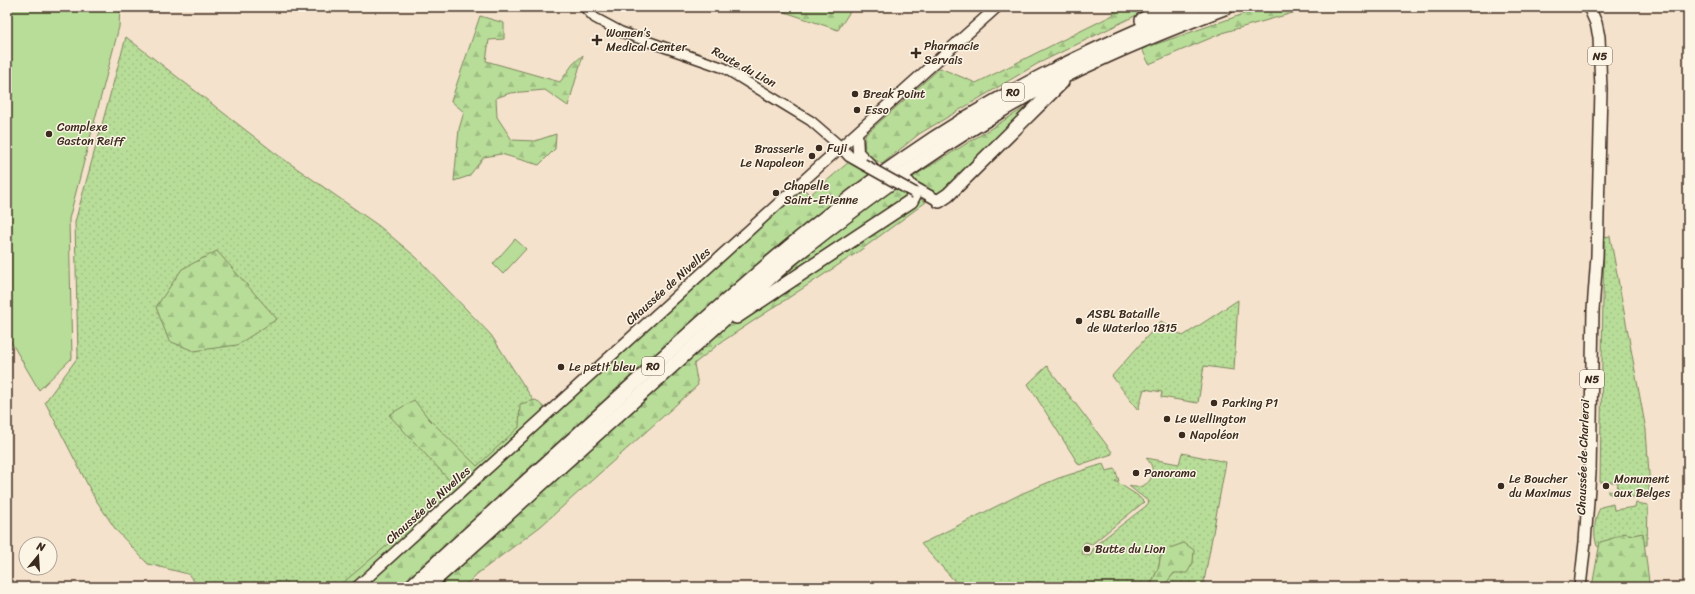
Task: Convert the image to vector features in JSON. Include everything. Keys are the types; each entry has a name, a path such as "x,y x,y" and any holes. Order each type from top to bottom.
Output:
{"highway":[{"path":"1124,36 1131,26 1165,7"},
{"name":"R0","path":"410,587 715,311 784,250 841,204 906,157 987,105 1064,64 1124,36 1194,7"},
{"name":"R0","path":"427,587 791,259 847,214 912,167 992,116 1112,53 1227,7"},
{"path":"939,201 948,195 1069,75"},
{"path":"716,326 739,315 911,201 912,188"}],"main road":[{"name":"Chaussée de Nivelles","path":"357,587 841,147 998,7"},
{"name":"Chaussée de Charleroi","path":"1580,587 1590,473 1593,310 1597,256 1602,89 1599,37 1596,23 1589,7"},
{"name":"Chaussée de Charleroi","path":"1596,23 1597,7"},
{"name":"Route du Lion","path":"857,133 858,152 867,164"},
{"name":"Route du Lion","path":"841,147 849,156 939,201"},
{"name":"Chaussée de Charleroi","path":"1585,587 1593,527 1597,474 1600,305 1597,256"}],"street":[{"name":"Route du Lion","path":"584,7 595,18 620,32 724,68 801,115 841,147"}],"green space":[{"name":"Complexe Gaston Reiff","path":"7,7 120,7 119,27 69,219 72,358 39,390 7,335"},
{"path":"776,7 853,7 838,30 779,10"},
{"path":"1116,7 1153,7 1037,64 919,134 882,164 864,153 865,135 940,68 976,83 1113,15"},
{"path":"1264,7 1314,7 1225,32 1149,64 1142,49"},
{"path":"480,16 504,23 504,39 489,40 486,61 560,82 573,64 583,55 568,106 545,90 510,93 496,98 497,117 512,140 535,141 556,134 555,149 539,165 501,154 484,157 469,176 454,181 459,129 464,112 451,101"},
{"path":"126,37 275,153 379,226 417,258 491,335 541,412 343,587 199,587 188,574 148,564 116,530 94,497 45,402 78,357 75,222"},
{"path":"1042,97 940,198 909,179"},
{"path":"850,161 926,202 858,252 720,343 694,364 698,385 541,526 477,574 464,587 338,587 397,537 453,484 389,415 414,400 429,419 477,466 519,427 520,404 536,400 550,413 802,187 810,195"},
{"path":"1610,236 1646,430 1649,498 1616,496 1608,493 1608,491 1617,492 1618,482 1600,482 1604,237"},
{"path":"515,239 526,249 503,274 493,264"},
{"path":"217,251 277,319 237,345 194,351 169,341 156,307 182,269"},
{"path":"1238,300 1234,370 1204,366 1198,403 1161,397 1162,392 1144,389 1138,410 1112,376 1161,321 1183,336"},
{"path":"1047,366 1112,454 1079,465 1028,384"},
{"path":"1182,453 1226,462 1203,587 1163,587 1174,573 1161,552 1159,566 1150,587 960,587 921,544 1023,493 1059,478 1103,464 1106,471 1115,469 1119,481 1115,481 1137,495 1144,502 1092,544 1086,542 1084,543 1081,552 1089,556 1091,555 1094,546 1146,506 1149,502 1129,486 1142,486 1150,480 1152,469 1146,458 1179,464"},
{"path":"1636,503 1648,505 1647,545 1606,549 1597,546 1595,526 1597,515 1601,507 1613,504 1614,510 1635,507"},
{"path":"1623,533 1633,535 1643,533 1649,582 1645,587 1592,587 1600,542 1611,539"},
{"path":"1184,543 1194,550 1193,563 1187,573 1174,573 1163,587 1150,587 1159,566 1161,551"}],"place":[{"name":"Women’s Medical Center","path":"597,40"},
{"name":"Pharmacie Servais","path":"916,53"},
{"name":"Break Point","path":"855,94"},
{"name":"Esso","path":"857,110"},
{"name":"Complexe Gaston Reiff","path":"49,134"},
{"name":"Fuji","path":"819,148"},
{"name":"Brasserie Le Napoleon","path":"812,156"},
{"name":"Chapelle Saint-Etienne","path":"776,193"},
{"name":"ASBL Bataille de Waterloo 1815","path":"1079,321"},
{"name":"Le petit bleu","path":"561,367"},
{"name":"Parking P1","path":"1214,403"},
{"name":"Le Wellington","path":"1167,419"},
{"name":"Napoléon","path":"1182,435"},
{"name":"Panorama","path":"1136,473"},
{"name":"Le Boucher du Maximus","path":"1501,486"},
{"name":"Monument aux Belges","path":"1606,486"},
{"name":"Butte du Lion","path":"1087,549"}]}
